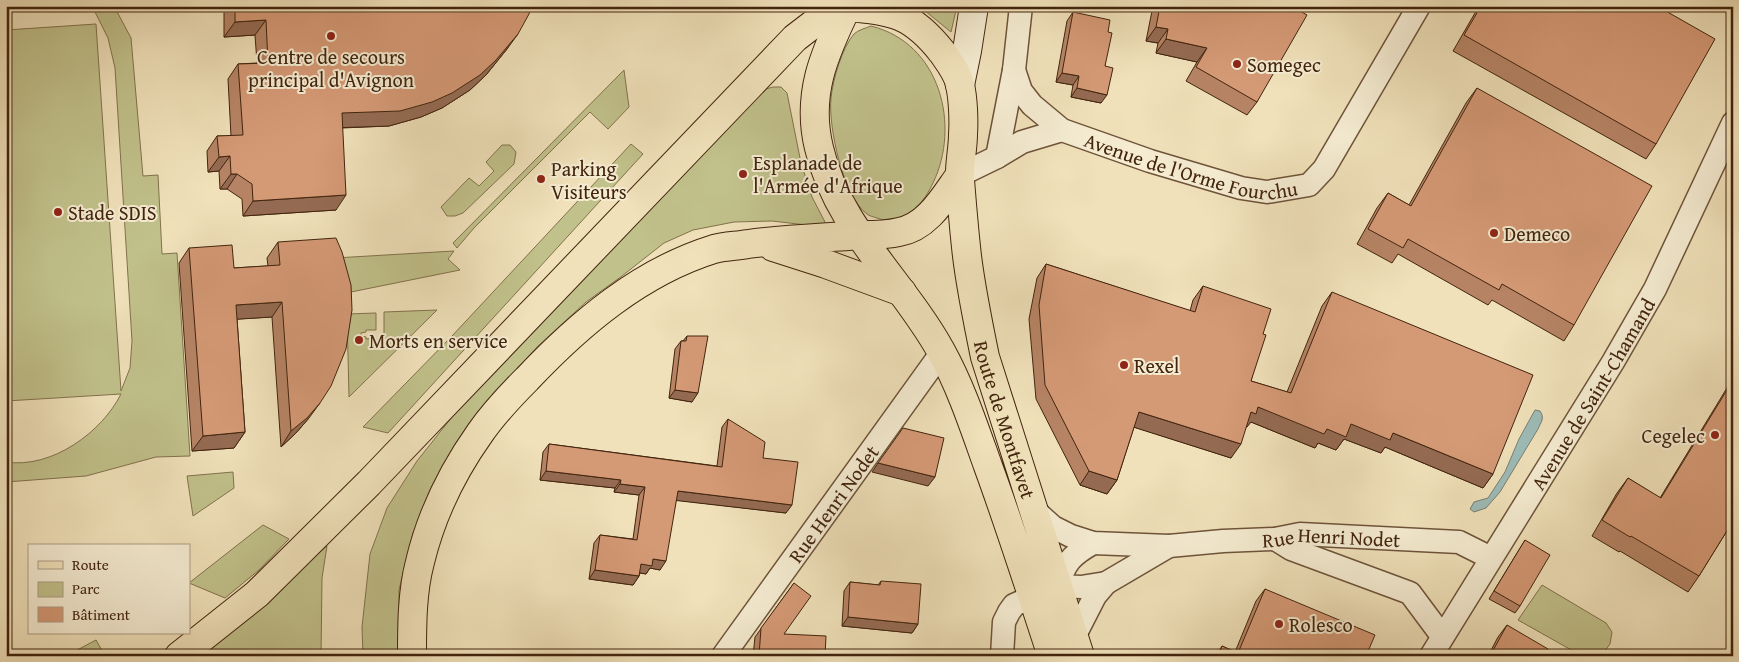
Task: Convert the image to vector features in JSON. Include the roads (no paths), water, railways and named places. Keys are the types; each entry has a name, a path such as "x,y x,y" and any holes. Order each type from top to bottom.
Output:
{"main road":[{"path":"960,85 968,51 974,6"},
{"path":"179,656 257,594 369,483 795,38 812,25 848,7 895,13 918,25 929,35 954,69 960,85"},
{"name":"Route de Montfavet","path":"848,7 828,45 821,68 814,119 819,148 830,182 841,206 925,323 942,352 962,395 981,445 1052,656"},
{"name":"Route de Montfavet","path":"960,85 964,134 960,175 967,256 983,347 1077,647"},
{"path":"412,656 414,596 420,562 432,523 461,462 498,409 582,325 636,285 684,261 716,249 788,239 901,232 916,226 929,216 960,175"},
{"path":"759,243 826,264 902,292"}],"street":[{"path":"997,157 1014,70 1021,6"},
{"name":"Avenue de l'Orme Fourchu","path":"1014,70 1021,91 1032,105 1062,130 1150,161 1240,188 1267,192 1309,185 1324,169 1419,6"},
{"name":"Avenue de Saint-Chamand","path":"1431,656 1613,362 1655,289 1733,123"},
{"path":"960,175 1022,142 1062,130"},
{"name":"Rue Henri Nodet","path":"723,656 942,352"},
{"name":"Rue Henri Nodet","path":"1033,509 1053,527 1071,536 1093,542 1169,546 1275,539 1300,534 1459,542 1491,558"},
{"path":"1275,539 1291,549 1410,594 1442,636"},
{"path":"1057,586 1065,566 1076,552 1093,542"},
{"name":"Rue Henri Nodet","path":"1077,647 1095,596 1106,583 1169,546"},
{"name":"Rue Henri Nodet","path":"1002,656 1004,622 1014,605 1057,586 1081,587 1106,583"}],"water":[{"path":"1535,410 1540,411 1542,416 1538,429 1500,492 1486,508 1474,512 1470,509 1474,502 1488,498 1505,472 1519,439"}],"place":[{"name":"Centre de secours principal d'Avignon","path":"331,36"},
{"name":"Somegec","path":"1237,64"},
{"name":"Esplanade de l'Armée d'Afrique","path":"743,174"},
{"name":"Parking Visiteurs","path":"541,179"},
{"name":"Stade SDIS","path":"58,212"},
{"name":"Demeco","path":"1494,233"},
{"name":"Morts en service","path":"359,340"},
{"name":"Rexel","path":"1124,365"},
{"name":"Cegelec","path":"1715,435"},
{"name":"Rolesco","path":"1279,624"}]}
